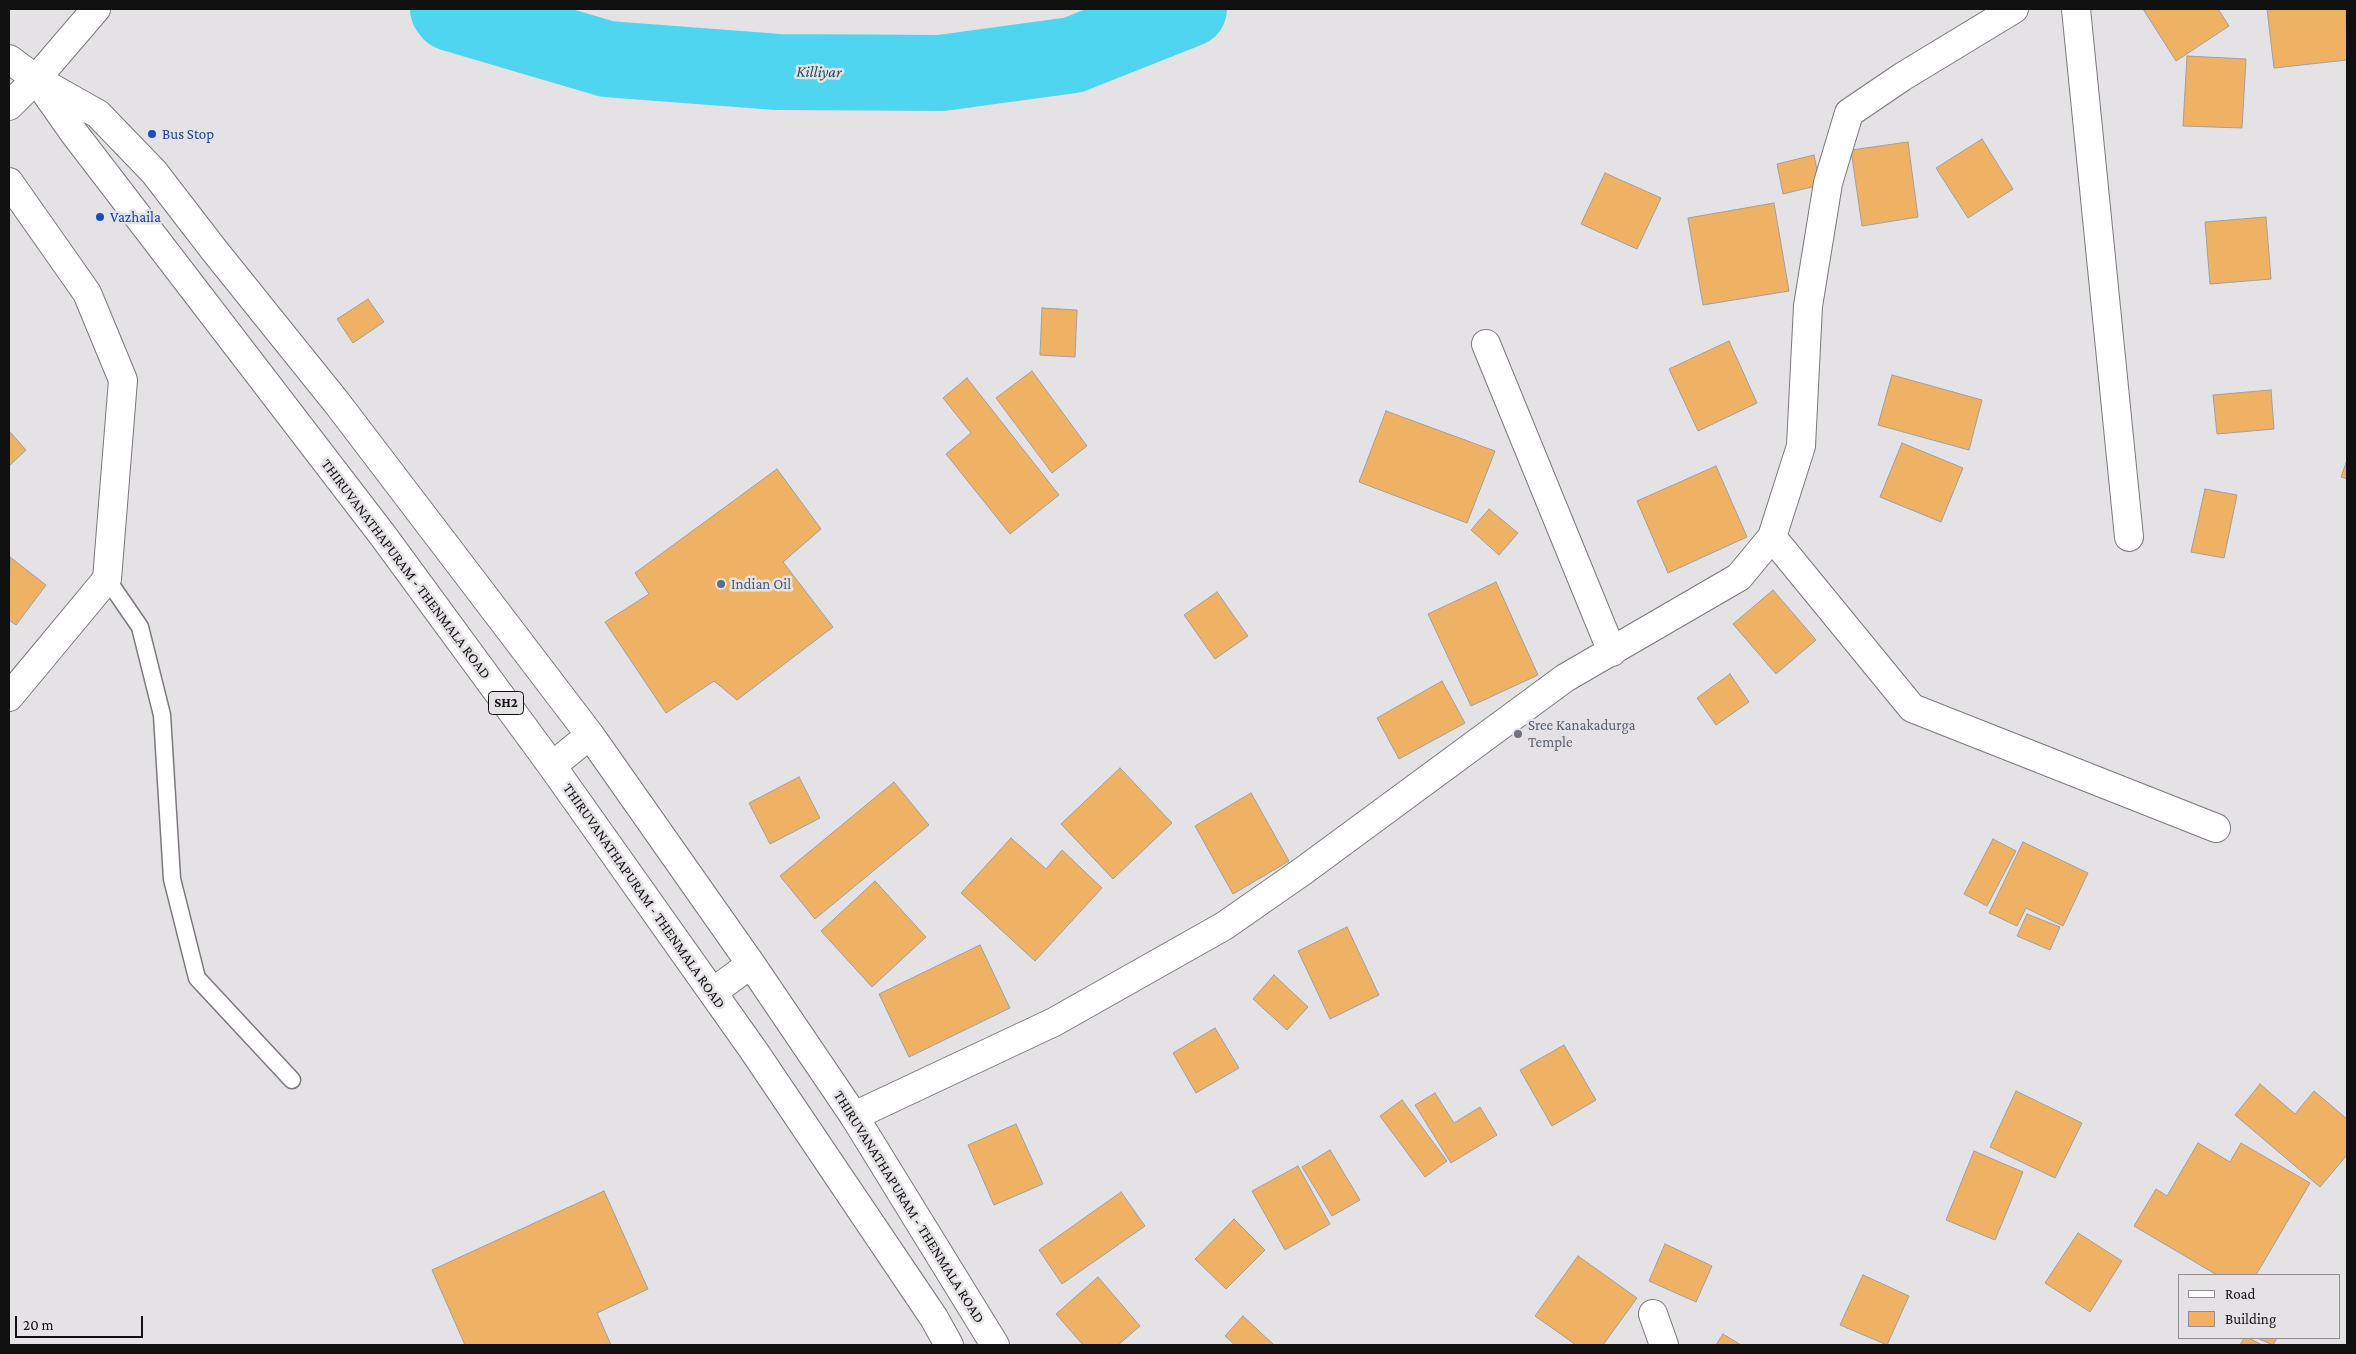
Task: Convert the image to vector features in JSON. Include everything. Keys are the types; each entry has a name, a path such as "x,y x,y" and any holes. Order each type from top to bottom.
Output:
{"street":[{"path":"9,106 36,79 96,9"},
{"path":"854,1116 1054,1022 1224,926 1303,871 1565,678 1740,577 1772,537 1801,446 1808,306 1828,183 1849,113 1902,77 2014,9"},
{"path":"2076,9 2130,537"},
{"name":"THIRUVANATHAPURAM - THENMALA ROAD","path":"9,59 36,79 98,114 154,172 337,403 590,735 751,964 854,1116 995,1345"},
{"name":"THIRUVANATHAPURAM - THENMALA ROAD","path":"36,79 74,133 384,537 552,766 713,992 934,1318 949,1345"},
{"path":"9,182 87,293 123,380 107,579 9,697"},
{"path":"1486,344 1612,652"},
{"path":"1772,537 1912,708 2216,828"},
{"path":"552,766 590,735"},
{"path":"713,992 751,964"},
{"path":"1653,1314 1664,1345"}],"lane":[{"path":"107,579 140,627 162,715 172,879 197,978 292,1080"}],"building":[{"path":"2143,9 2218,9 2229,26 2176,61"},
{"path":"2267,9 2346,9 2347,60 2274,68"},
{"path":"2187,56 2246,59 2242,128 2183,126"},
{"path":"1982,139 2013,189 1968,218 1936,168"},
{"path":"1908,142 1918,217 1862,226 1851,150"},
{"path":"1814,155 1820,185 1783,194 1777,164"},
{"path":"1605,173 1661,198 1637,249 1581,224"},
{"path":"1774,203 1789,291 1703,305 1688,218"},
{"path":"2266,217 2271,279 2210,284 2205,222"},
{"path":"368,299 384,322 353,343 337,319"},
{"path":"1042,308 1077,310 1075,357 1040,355"},
{"path":"1729,341 1757,403 1698,431 1669,369"},
{"path":"1032,371 1087,446 1052,473 996,398"},
{"path":"1892,375 1982,400 1969,450 1878,425"},
{"path":"967,378 1059,495 1010,534 946,454 971,433 943,398"},
{"path":"2271,390 2274,429 2217,434 2213,395"},
{"path":"1386,411 1495,451 1467,523 1359,482"},
{"path":"9,431 26,450 9,466"},
{"path":"1902,443 1963,468 1941,522 1880,497"},
{"path":"2347,460 2347,479 2341,477"},
{"path":"1716,466 1747,537 1668,573 1637,501"},
{"name":"Indian Oil","path":"777,469 821,529 783,562 833,627 737,700 714,681 666,713 605,622 649,594 635,573"},
{"path":"2205,489 2237,495 2224,558 2191,552"},
{"path":"1489,509 1518,533 1499,555 1471,530"},
{"path":"10,557 46,585 16,625 9,620"},
{"path":"1496,582 1538,675 1471,706 1428,614"},
{"path":"1773,590 1816,640 1776,674 1733,624"},
{"path":"1217,592 1248,636 1215,659 1184,615"},
{"path":"1730,674 1749,702 1716,725 1697,698"},
{"path":"1442,681 1465,723 1399,759 1377,718"},
{"path":"1120,768 1172,823 1113,879 1061,824"},
{"path":"799,777 820,818 770,844 749,803"},
{"path":"894,782 929,825 815,919 780,876"},
{"path":"1251,793 1289,861 1233,894 1195,826"},
{"path":"1011,838 1046,869 1062,850 1102,888 1035,961 961,893"},
{"path":"1993,839 2016,851 1987,906 1964,894"},
{"path":"2023,842 2088,873 2063,926 2026,908 2017,926 1989,913"},
{"path":"875,881 926,937 872,987 821,931"},
{"path":"2027,914 2060,927 2050,950 2017,936"},
{"path":"1347,927 1379,995 1330,1019 1298,951"},
{"path":"980,945 1010,1008 909,1057 879,994"},
{"path":"1274,975 1308,1007 1287,1030 1253,999"},
{"path":"1215,1028 1239,1068 1196,1093 1173,1053"},
{"path":"1564,1045 1596,1100 1552,1126 1520,1070"},
{"path":"2260,1084 2295,1114 2314,1091 2347,1119 2347,1155 2320,1187 2235,1115"},
{"path":"2016,1091 2082,1123 2055,1178 1990,1147"},
{"path":"1435,1093 1454,1123 1480,1107 1497,1135 1451,1163 1415,1105"},
{"path":"1402,1100 1447,1161 1425,1177 1380,1116"},
{"path":"1016,1124 1043,1184 994,1205 968,1145"},
{"path":"2198,1143 2230,1162 2241,1143 2310,1183 2257,1274 2215,1274 2134,1226 2156,1189 2167,1196"},
{"path":"1330,1150 1360,1200 1332,1216 1302,1167"},
{"path":"1974,1151 2023,1172 1995,1240 1946,1220"},
{"path":"1298,1166 1330,1224 1285,1250 1252,1191"},
{"path":"604,1191 648,1289 597,1313 611,1345 465,1345 432,1270"},
{"path":"1121,1192 1145,1226 1062,1284 1039,1250"},
{"path":"1234,1219 1265,1250 1226,1289 1195,1259"},
{"path":"2078,1233 2122,1261 2090,1312 2045,1283"},
{"path":"1665,1244 1712,1266 1696,1302 1649,1281"},
{"path":"1578,1256 1637,1298 1603,1345 1576,1345 1535,1316"},
{"path":"1863,1275 1909,1296 1887,1345 1840,1325"},
{"path":"1098,1277 1140,1326 1118,1345 1083,1345 1056,1314"},
{"path":"1243,1316 1274,1345 1235,1345 1225,1336"},
{"path":"1723,1334 1741,1345 1716,1345"},
{"path":"2243,1339 2251,1339 2262,1345 2240,1345"},
{"path":"2259,1339 2276,1339 2273,1345"}],"waterway":[{"name":"Killiyar","path":"448,9 451,13 607,59 778,72 941,73 1073,55 1189,9"}],"place":[{"name":"Bus Stop","path":"152,134"},
{"name":"Vazhaila","path":"100,217"},
{"name":"Indian Oil","path":"721,584"},
{"name":"Sree Kanakadurga Temple","path":"1518,734"}]}
